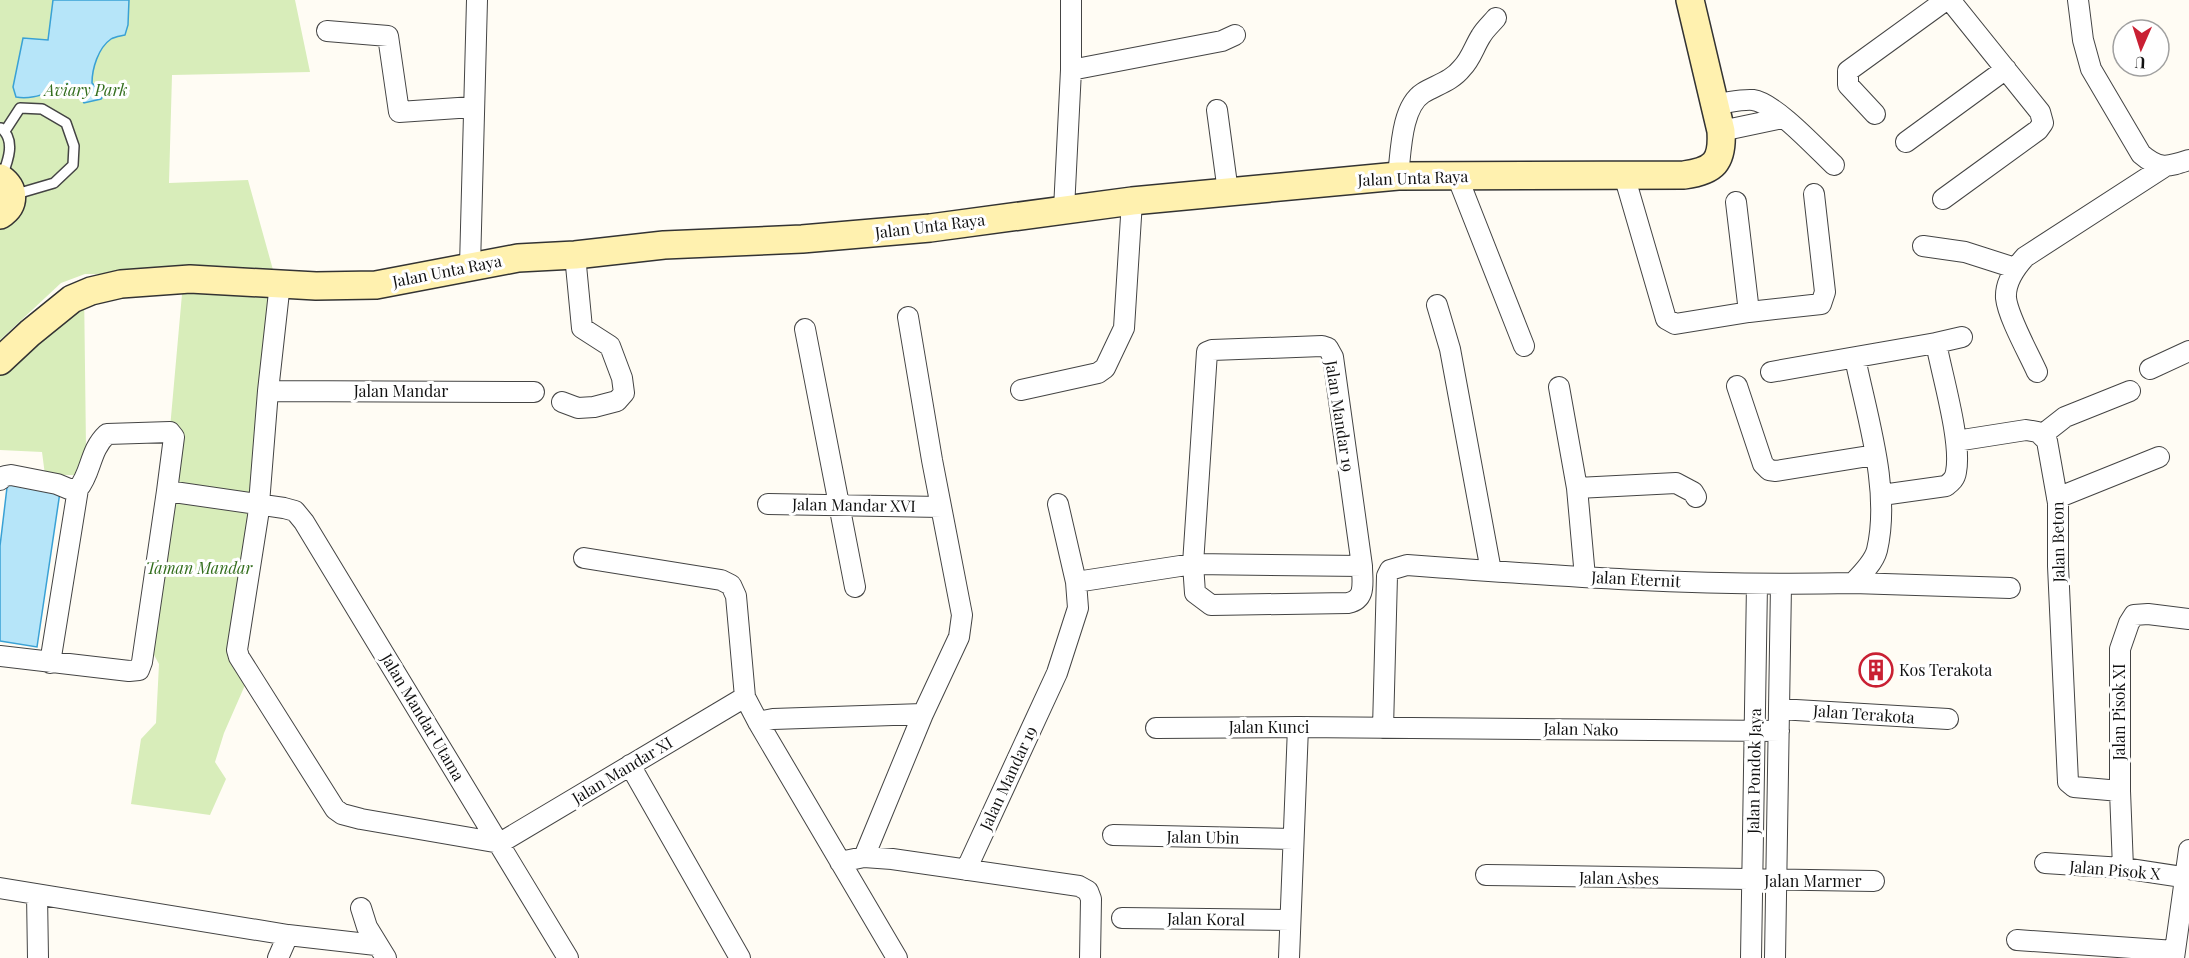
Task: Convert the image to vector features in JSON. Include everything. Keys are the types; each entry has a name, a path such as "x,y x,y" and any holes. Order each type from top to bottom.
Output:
{"street":[{"path":"470,266 477,0"},
{"path":"1064,209 1071,70 1071,0"},
{"name":"Jalan Unta Raya","path":"0,361 72,299 91,291 121,284 170,279 316,286 376,285 518,258 575,255 664,245 802,239 930,228 1132,201 1398,176 1684,175 1708,169 1717,162 1722,149 1722,131 1690,0"},
{"path":"1875,114 1848,85 1848,71 1946,0"},
{"path":"1943,198 2038,130 2043,123 2040,112 1950,0"},
{"path":"2078,0 2083,39 2091,69 2141,154 2150,162 2164,167"},
{"path":"1398,176 1408,113 1413,101 1423,93 1454,77 1471,56 1481,35 1496,18"},
{"path":"327,31 388,36 399,112 473,107"},
{"path":"1071,70 1235,36"},
{"path":"1906,142 2006,69"},
{"path":"1715,104 1754,100 1783,117 1834,165"},
{"path":"1217,110 1228,192"},
{"path":"1722,131 1783,117"},
{"path":"2037,372 2006,298 2009,280 2015,268 2025,257 2164,167 2189,160"},
{"path":"1624,175 1665,319 1676,324 1749,312 1821,304 1824,298 1814,194"},
{"path":"1456,176 1524,346"},
{"path":"1021,390 1098,373 1104,368 1124,328 1132,201"},
{"path":"1736,202 1749,312"},
{"path":"1923,246 1965,252 2015,268"},
{"path":"562,402 578,408 594,406 617,400 624,393 622,378 610,346 582,328 575,255"},
{"path":"280,283 259,502 237,653 335,809 342,814 361,819 500,843"},
{"path":"1437,304 1450,349 1491,571"},
{"path":"864,857 923,714 959,638 962,615 908,317"},
{"path":"805,329 855,586"},
{"path":"1771,372 1962,337"},
{"path":"1882,495 1946,486 1954,480 1957,470 1956,441 1936,343"},
{"name":"Jalan Mandar 19","path":"1322,346 1328,348 1333,357 1362,566 1362,592 1356,601 1348,603 1211,605 1195,593 1193,564 1207,352 1322,346"},
{"path":"2150,369 2189,351"},
{"path":"1853,583 1877,551 1882,495 1855,358"},
{"path":"1737,386 1763,464 1768,470 1776,471 1875,455"},
{"path":"1558,387 1577,488 1585,577"},
{"name":"Jalan Mandar","path":"268,391 534,392"},
{"path":"1956,441 2026,430 2042,435 2065,417 2130,391"},
{"path":"0,656 50,663 129,671 139,670 142,663 167,491 174,437 170,432 107,434 98,443 84,482 78,489 50,663"},
{"name":"Jalan Beton","path":"2042,435 2047,441 2057,498 2068,782 2074,787 2120,791"},
{"path":"2057,498 2159,457"},
{"path":"0,480 11,475 57,484 69,489 78,489"},
{"path":"1577,488 1676,483 1693,492 1696,497"},
{"name":"Jalan Mandar Utama","path":"167,491 259,502 295,511 304,522 568,958"},
{"name":"Jalan Mandar XVI","path":"768,504 941,507"},
{"name":"Jalan Mandar 19","path":"966,870 1058,673 1077,608 1076,582 1058,504"},
{"path":"1877,551 1896,584"},
{"path":"584,558 721,580 731,585 736,596 745,697 897,958"},
{"path":"1076,582 1193,564 1362,566"},
{"name":"Jalan Eternit","path":"1383,728 1387,576 1390,570 1407,565 1585,577 1781,585"},
{"path":"1781,585 1853,583 2010,588"},
{"name":"Jalan Pondok Jaya","path":"1752,958 1757,584"},
{"name":"Jalan Pondok Jaya","path":"1775,958 1781,585"},
{"name":"Jalan Pisok XI","path":"2123,868 2120,791 2120,649 2129,622 2134,615 2148,614 2189,619"},
{"name":"Jalan Mandar XI","path":"500,843 745,697"},
{"name":"Jalan Terakota","path":"1779,708 1948,719"},
{"path":"758,722 773,719 923,714"},
{"path":"1289,958 1298,727"},
{"name":"Jalan Kunci","path":"1156,728 1383,728"},
{"name":"Jalan Nako","path":"1383,728 1779,731"},
{"path":"630,765 740,958"},
{"name":"Jalan Ubin","path":"1113,835 1293,839"},
{"path":"2017,940 2175,955 2189,850"},
{"path":"840,862 864,857 1079,886 1088,891 1091,899 1090,958"},
{"name":"Jalan Pisok X","path":"2045,863 2123,868 2187,878"},
{"name":"Jalan Asbes","path":"1486,875 1753,881"},
{"name":"Jalan Marmer","path":"1753,881 1874,881"},
{"path":"0,888 381,952"},
{"path":"37,894 38,958"},
{"path":"361,908 381,952"},
{"name":"Jalan Koral","path":"1122,918 1290,920"},
{"path":"278,958 288,935"}],"lane":[{"path":"20,108 42,108 66,123 74,146 73,165 54,183 3,200 10,143 2,129 20,108"}],"green space":[{"name":"Aviary Park","path":"0,0 295,0 310,72 172,75 169,183 248,180 275,277 85,274 61,283 0,340"},
{"path":"276,280 253,499 165,484 183,283"},
{"path":"84,287 86,448 78,475 45,475 42,452 0,450 0,365"},
{"name":"Taman Mandar","path":"164,487 253,501 233,651 249,676 224,733 215,762 226,779 210,815 131,804 141,739 156,723 159,664 144,637"}],"water":[{"path":"53,0 129,0 128,25 125,35 112,38 106,43 99,53 93,71 92,83 104,95 101,99 84,103 74,86 38,96 16,97 13,87 23,38 48,40"},
{"path":"8,479 60,492 37,647 0,641 0,546"}],"place":[{"name":"Kos Terakota","path":"1876,670"}]}
